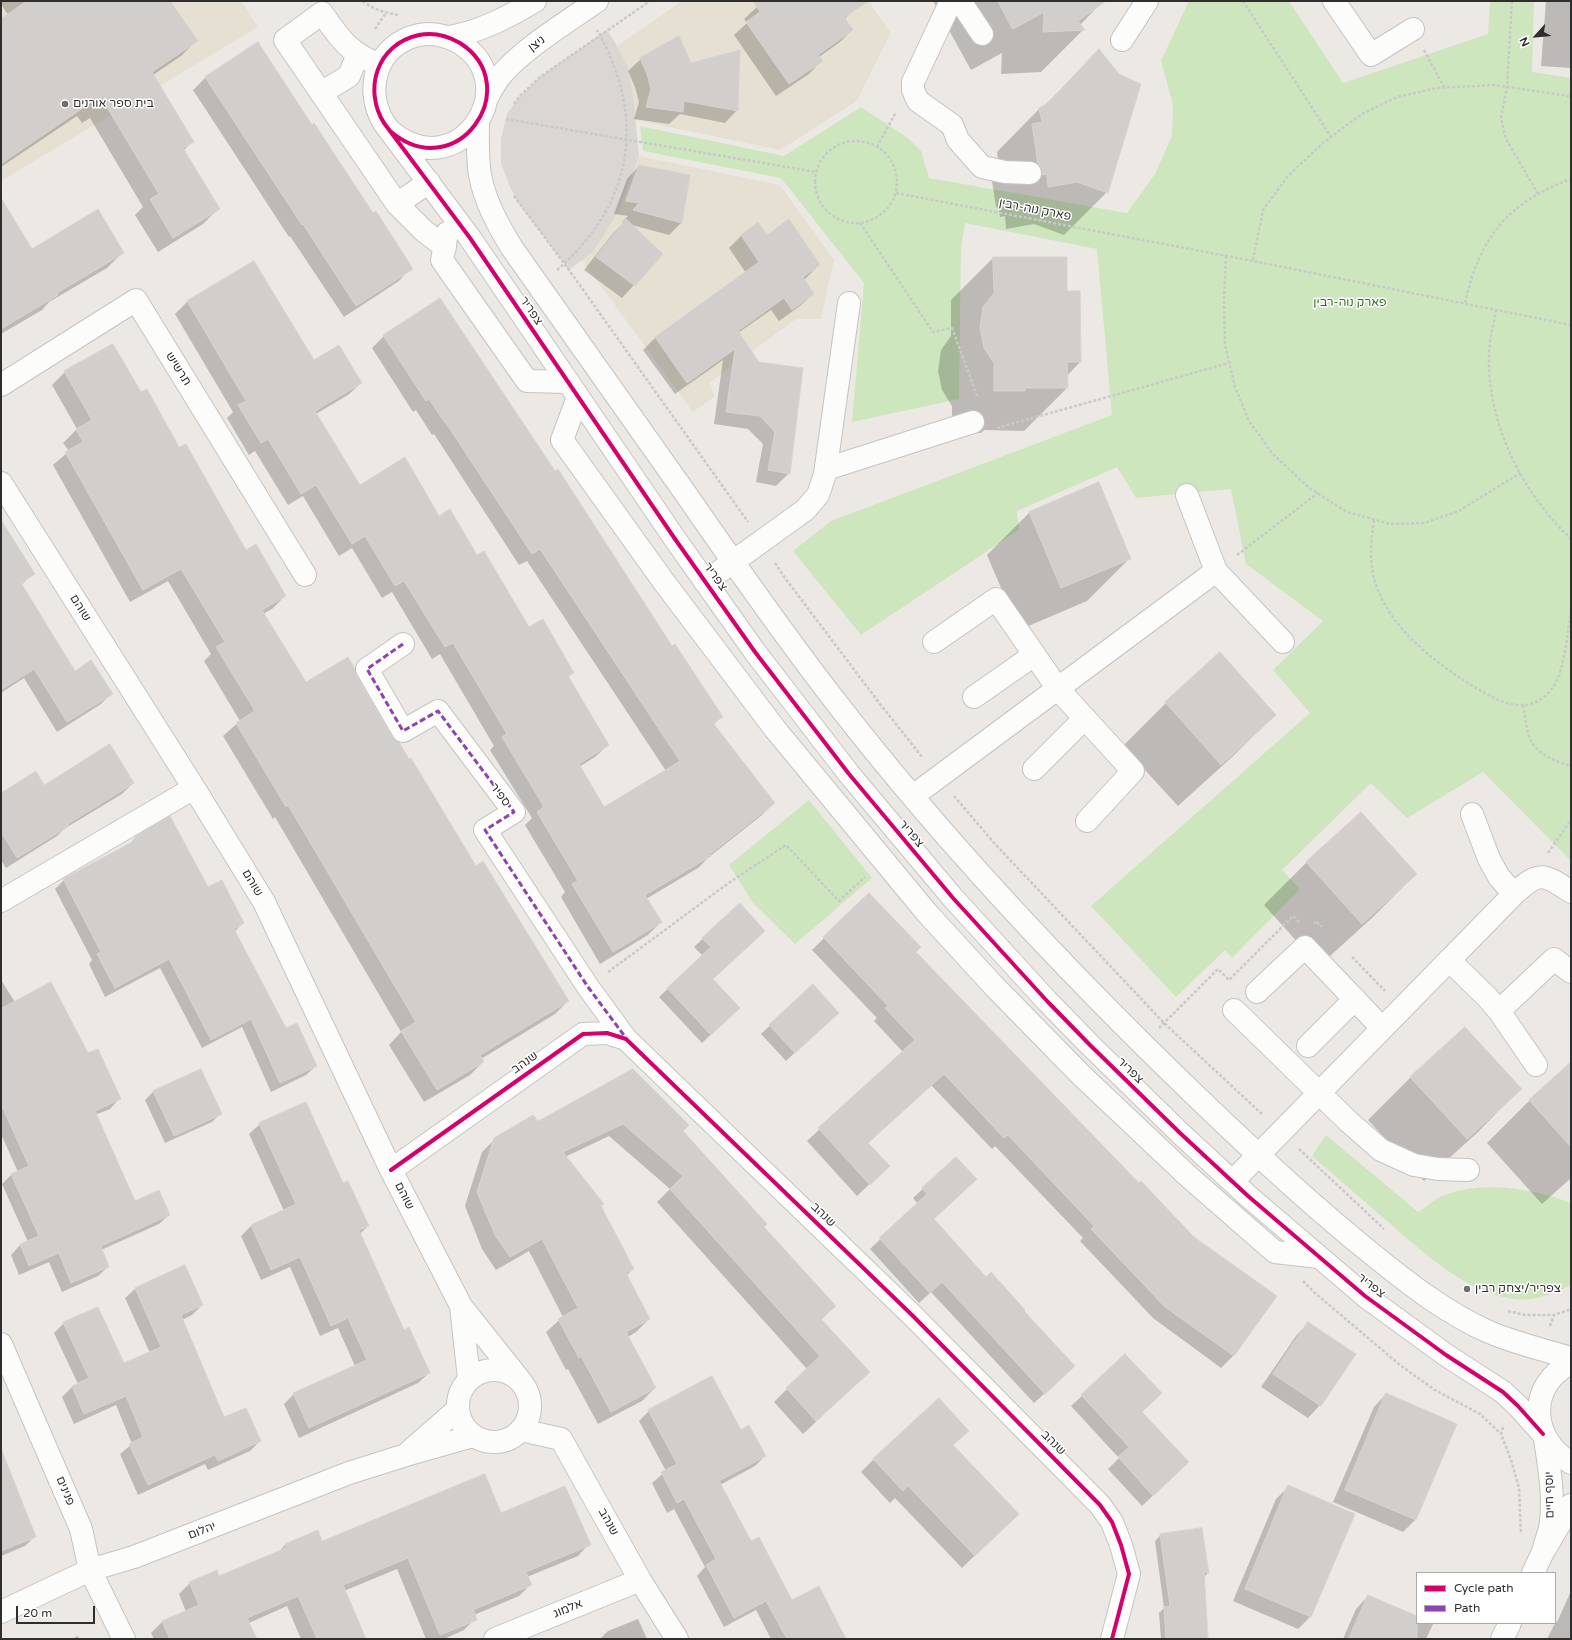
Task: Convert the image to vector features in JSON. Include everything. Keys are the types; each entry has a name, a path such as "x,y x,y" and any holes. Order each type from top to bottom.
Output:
{"street":[{"path":"449,37 464,46 479,62 485,78 482,112 464,137 454,143 441,147 419,147 409,144 390,131 380,118 374,98 375,80 380,65 393,49 406,40 424,35 449,37 464,35 488,26 535,1"},
{"path":"951,1 913,82 913,90 918,101 952,125 958,140 982,166 1005,172 1030,173"},
{"path":"960,1 982,34"},
{"path":"1122,40 1147,1"},
{"path":"1334,1 1371,55 1412,29"},
{"name":"ניצן","path":"482,112 498,79 511,65 591,5"},
{"path":"380,65 364,59 350,49 338,37 322,13 285,40 397,204 424,231 445,247"},
{"path":"321,93 349,76 358,54"},
{"name":"צפריר","path":"482,112 480,175 487,200 498,224 512,248 733,562 840,708 913,796 1018,916 1065,966 1258,1155 1343,1230 1401,1277 1435,1302 1489,1332 1516,1342 1571,1358"},
{"name":"צפריר","path":"390,131 451,212 705,582 760,658 849,774 953,898 1084,1040 1180,1133 1365,1296 1502,1392 1518,1406 1544,1436 1552,1448 1560,1456 1571,1463"},
{"path":"397,204 429,182"},
{"path":"451,212 442,260 527,381 573,389 562,440 664,582 775,729 927,914 993,985 1081,1075 1189,1177 1275,1252 1319,1257"},
{"name":"תרשיש","path":"1,385 136,300 304,575"},
{"path":"705,582 805,510 818,495 826,469 848,303"},
{"path":"826,469 982,426"},
{"name":"שוהם","path":"1,483 194,788 264,902 391,1170 461,1306 523,1384"},
{"path":"1187,495 1216,571 1283,642"},
{"path":"913,796 1216,571"},
{"path":"934,642 996,599 1058,688 1133,771 1087,821"},
{"name":"ספיר","path":"403,644 367,669 403,731 438,711 514,812 484,830 588,987 626,1039"},
{"path":"974,697 1034,655"},
{"path":"1034,769 1085,718"},
{"path":"1,901 194,788"},
{"path":"1472,814 1489,859 1499,877 1521,887"},
{"path":"1233,1181 1521,887 1539,877 1551,879 1571,892"},
{"path":"1257,992 1305,947 1382,1028"},
{"path":"1499,1011 1554,959 1571,972"},
{"path":"1449,960 1487,997 1499,1011 1536,1065"},
{"path":"1308,1046 1355,999"},
{"path":"1234,1010 1319,1093 1381,1150 1414,1165 1438,1169 1468,1170"},
{"name":"שנהב","path":"391,1170 583,1034 607,1033 626,1039 912,1315 1100,1505 1112,1522 1122,1545 1129,1574 1112,1639"},
{"name":"שוהם","path":"461,1306 469,1379"},
{"name":"פנינים","path":"1,1344 81,1529 90,1570 124,1639"},
{"name":"יוסף חיים","path":"1543,1552 1551,1523 1552,1498 1550,1472 1539,1414 1540,1402 1545,1388 1553,1376 1563,1367 1571,1363"},
{"path":"490,1369 503,1370 514,1375 523,1384 528,1395 530,1407 528,1420 521,1430 511,1438 498,1442 485,1441 473,1436 460,1419 458,1409 458,1398 462,1388 469,1379 478,1373 490,1369"},
{"name":"יהלום","path":"406,1455 458,1409"},
{"name":"שנהב","path":"521,1430 561,1439 640,1580 678,1639"},
{"name":"יהלום","path":"1,1612 90,1570 134,1557 349,1473 473,1436"},
{"name":"יוסף חיים","path":"1533,1572 1543,1552 1571,1505"},
{"name":"אלמוג","path":"495,1639 640,1580"},
{"path":"1502,1639 1510,1624"}],"path":[{"path":"511,109 519,97 540,77 650,1"},
{"path":"1243,1 1331,137"},
{"path":"1512,1 1507,87 1501,118 1506,139 1538,194"},
{"path":"538,286 587,240 614,196 622,167 627,140 626,105 618,76 607,47 600,35 591,5"},
{"path":"1412,29 1444,87"},
{"path":"877,147 913,82"},
{"path":"1253,260 1263,210 1288,176 1331,137 1362,114 1396,97 1444,87 1494,85 1563,94 1571,97"},
{"path":"482,112 506,119 816,172"},
{"path":"504,126 507,114"},
{"path":"852,141 865,142 877,147 887,155 897,178 896,193 890,206 879,216 866,222 852,224 839,220 827,212 819,200 815,186 816,172 821,160 829,151 840,144 852,141"},
{"path":"1465,303 1470,282 1480,254 1498,226 1520,205 1551,186 1571,178"},
{"path":"513,194 564,263 762,542 784,578 880,704 994,844 1164,1023 1385,1230"},
{"path":"860,223 933,332 952,328 979,401"},
{"path":"1226,256 1224,299 1225,337 1235,387 1249,421 1272,453 1309,488 1347,512 1390,524 1424,523 1459,511 1520,473"},
{"path":"1496,310 1489,354 1490,387 1497,422 1520,473 1542,508 1571,539"},
{"path":"982,426 1230,364"},
{"path":"1216,571 1318,493"},
{"path":"1374,520 1370,549 1371,571 1382,600 1398,624 1425,652 1457,677 1499,701 1523,705 1541,700 1554,687 1561,669 1571,611"},
{"path":"1523,705 1529,737 1540,752 1556,762 1571,766"},
{"path":"1521,887 1571,820"},
{"path":"588,987 730,882 786,845 839,901 883,860"},
{"path":"1275,1252 1315,1293 1400,1365 1435,1390 1480,1414 1501,1434"},
{"path":"1505,1310 1525,1315 1554,1316"}],"shaded area":[{"name":"בית ספר אורנים","path":"1,1 241,1 258,27 1,181"},
{"path":"682,1 868,1 891,33 857,101 780,150 635,120 633,95 617,46"},
{"path":"607,30 628,68 633,95 639,156 619,211 593,252 569,270 517,201 501,163 501,139 507,114 519,97 540,77"},
{"path":"639,156 780,185 834,260 821,319 796,319 709,383 715,396 693,412 582,260 593,252 619,211"}],"green space":[{"name":"פארק נוה-רבין","path":"1189,1 1289,1 1343,83 1488,34 1490,1 1534,1 1532,72 1571,78 1571,861 1483,772 1407,818 1371,783 1282,870 1300,889 1232,958 1225,950 1176,997 1091,906 1310,713 1273,670 1323,621 1246,564 1231,489 1136,498 1117,467 1017,511 1019,530 861,635 793,551 831,521 1112,415 1097,249 965,223 961,248 959,399 852,422 864,283 781,178 643,151 640,126 784,156 861,107 908,138 921,151 929,178 1127,213 1155,174 1172,136 1173,105 1161,61"},
{"path":"809,800 872,878 795,944 753,903 729,865"},
{"path":"1326,1135 1418,1212 1438,1198 1453,1192 1487,1187 1539,1193 1571,1203 1571,1285 1543,1296 1520,1300 1495,1295 1461,1279 1416,1246 1312,1156"}],"building":[{"name":"בית ספר אורנים","path":"27,1 170,1 198,41 152,72 194,142 183,148 220,209 173,238 150,199 159,194 105,104 98,109 93,101 1,164 1,19"},
{"path":"753,1 869,1 844,17 853,30 818,55 823,61 789,84 746,22 760,12"},
{"path":"998,1 1106,1 1078,21 1085,30 1043,32 1044,12 1013,29"},
{"path":"679,36 691,63 740,50 738,111 684,101 683,112 646,107 651,89 647,74 640,58"},
{"path":"258,42 312,125 314,123 373,213 376,211 413,269 356,306 205,77"},
{"path":"1099,49 1119,74 1141,84 1108,193 1077,182 1048,187 1047,174 1042,175 1041,168 1038,164 1032,124 1042,122 1039,108 1048,103"},
{"path":"639,165 690,175 682,223 633,210 639,203 626,201"},
{"path":"1,198 32,249 98,209 124,253 1,329"},
{"path":"626,219 663,254 635,286 596,257"},
{"path":"789,219 820,265 803,277 814,294 792,310 784,298 738,331 759,362 803,368 790,474 768,470 775,432 760,416 726,412 735,349 687,383 655,337 759,262 741,235 758,222 767,235"},
{"path":"993,257 1067,257 1067,291 1080,291 1081,362 1067,362 1068,388 1025,388 1025,391 994,391 994,363 984,348 980,328 983,307 994,293"},
{"path":"254,261 314,360 339,345 362,383 315,411 360,485 405,457 439,516 450,509 477,555 484,551 529,627 543,619 574,673 568,676 609,745 579,764 604,807 680,761 540,549 532,554 446,423 429,399 426,401 383,335 440,298 555,471 558,469 672,646 675,644 723,717 713,723 775,803 710,854 711,856 645,895 662,922 613,952 572,884 578,881 537,812 544,807 502,737 507,734 453,643 445,647 404,581 395,586 365,536 352,544 316,485 301,494 268,439 261,443 238,405 246,401 187,301"},
{"path":"113,344 141,392 147,389 179,447 186,444 246,550 256,544 286,596 262,610 306,682 348,657 355,669 356,675 392,737 399,742 409,759 411,758 476,866 483,861 569,1001 480,1055 484,1062 437,1090 401,1031 416,1022 288,805 286,807 236,723 255,711 216,647 225,642 181,569 143,590 65,452 83,442 76,429 92,420 64,371"},
{"path":"1099,482 1131,559 1061,588 1029,512"},
{"path":"1,520 35,574 21,583 75,671 91,660 113,694 67,722 34,669 1,690"},
{"path":"1220,652 1276,715 1221,765 1165,702"},
{"path":"110,744 134,783 17,858 1,832 1,793 36,771 44,785"},
{"path":"1361,812 1417,874 1362,924 1306,862"},
{"path":"170,816 208,887 222,880 244,923 234,929 286,1028 297,1023 317,1066 280,1083 251,1019 211,1040 169,959 115,988 97,954 101,952 63,879 136,840 135,837"},
{"path":"869,893 921,947 916,952 1139,1183 1141,1181 1194,1237 1277,1296 1234,1356 1165,1307 1091,1229 1094,1226 1008,1135 1004,1138 944,1074 868,1143 890,1166 870,1185 818,1128 915,1040 885,1008 888,1006 823,937"},
{"path":"740,903 765,931 713,979 740,1008 711,1035 667,988 711,947 702,938"},
{"path":"51,982 88,1053 98,1049 121,1099 95,1111 135,1201 159,1190 170,1215 101,1246 109,1267 71,1283 59,1253 29,1266 20,1244 39,1236 11,1174 29,1166 1,1104 1,1009"},
{"path":"813,984 839,1013 795,1053 769,1025"},
{"path":"1465,1027 1522,1089 1467,1139 1410,1077"},
{"path":"1571,1062 1571,1147 1529,1100"},
{"path":"201,1069 222,1114 174,1136 153,1091"},
{"path":"633,1069 689,1125 683,1131 767,1224 764,1227 836,1306 821,1319 870,1372 816,1421 786,1388 820,1356 670,1189 683,1176 623,1124 563,1152 604,1204 601,1206 634,1269 626,1273 650,1319 626,1332 656,1388 611,1412 581,1356 579,1358 558,1319 578,1308 542,1239 510,1257 495,1235 477,1192 494,1138 533,1115 538,1121"},
{"path":"306,1102 343,1183 348,1181 369,1226 359,1230 404,1330 409,1327 430,1373 309,1428 293,1393 367,1360 348,1318 331,1326 300,1257 271,1270 251,1225 296,1204 259,1123"},
{"path":"956,1157 977,1179 934,1219 986,1277 991,1272 1025,1310 1024,1311 1075,1366 1045,1394 942,1282 930,1293 879,1238 927,1194 922,1188"},
{"path":"185,1265 203,1305 181,1315 224,1417 246,1408 261,1441 218,1461 215,1455 148,1485 129,1444 143,1437 126,1396 84,1414 72,1386 89,1378 63,1322 98,1307 124,1363 161,1347 135,1288"},
{"path":"1308,1322 1356,1354 1321,1406 1273,1374"},
{"path":"1125,1354 1162,1393 1142,1412 1189,1462 1153,1496 1118,1457 1129,1447 1081,1395"},
{"path":"712,1376 741,1430 749,1425 766,1456 719,1481 751,1541 759,1537 792,1600 819,1586 846,1639 787,1639 766,1601 734,1618 706,1565 716,1559 684,1499 677,1503 661,1472 677,1464 648,1410"},
{"path":"1386,1393 1457,1424 1416,1520 1345,1490"},
{"path":"939,1398 969,1431 953,1445 1019,1514 975,1556 908,1486 903,1491 873,1459"},
{"path":"1,1451 36,1537 1,1551"},
{"path":"485,1474 501,1513 565,1486 591,1545 526,1572 532,1585 473,1610 477,1620 440,1635 408,1558 343,1585 366,1639 317,1639 298,1596 247,1618 257,1639 170,1639 162,1621 199,1605 189,1582 217,1570 219,1576 286,1548 285,1544 318,1530 322,1541"},
{"path":"1288,1485 1355,1514 1311,1617 1245,1589"},
{"path":"1202,1528 1209,1574 1204,1571 1208,1639 1166,1639 1164,1607 1170,1606 1160,1534"},
{"path":"1368,1595 1416,1616 1417,1639 1349,1639"}],"marked path":[{"path":"403,644 367,669 403,731 438,711 514,812 485,830 588,987 626,1038"}],"cycle path":[{"path":"390,131 415,145 439,147 459,140 475,124 485,105 487,83 479,61 460,43 450,38 435,34 424,34 405,40 393,48 384,58 378,70 375,83 375,96 378,110 384,123 470,238 675,539 755,652 849,774 953,898 1047,1001 1180,1133 1248,1196 1365,1296 1446,1355 1503,1392 1518,1406 1543,1434"},
{"path":"391,1170 583,1034 607,1033 626,1039 912,1315 1100,1505 1112,1522 1121,1545 1129,1574 1112,1639"}],"place":[{"name":"בית ספר אורנים","path":"65,104"},
{"name":"צפריר/יצחק רבין","path":"1467,1289"}]}
